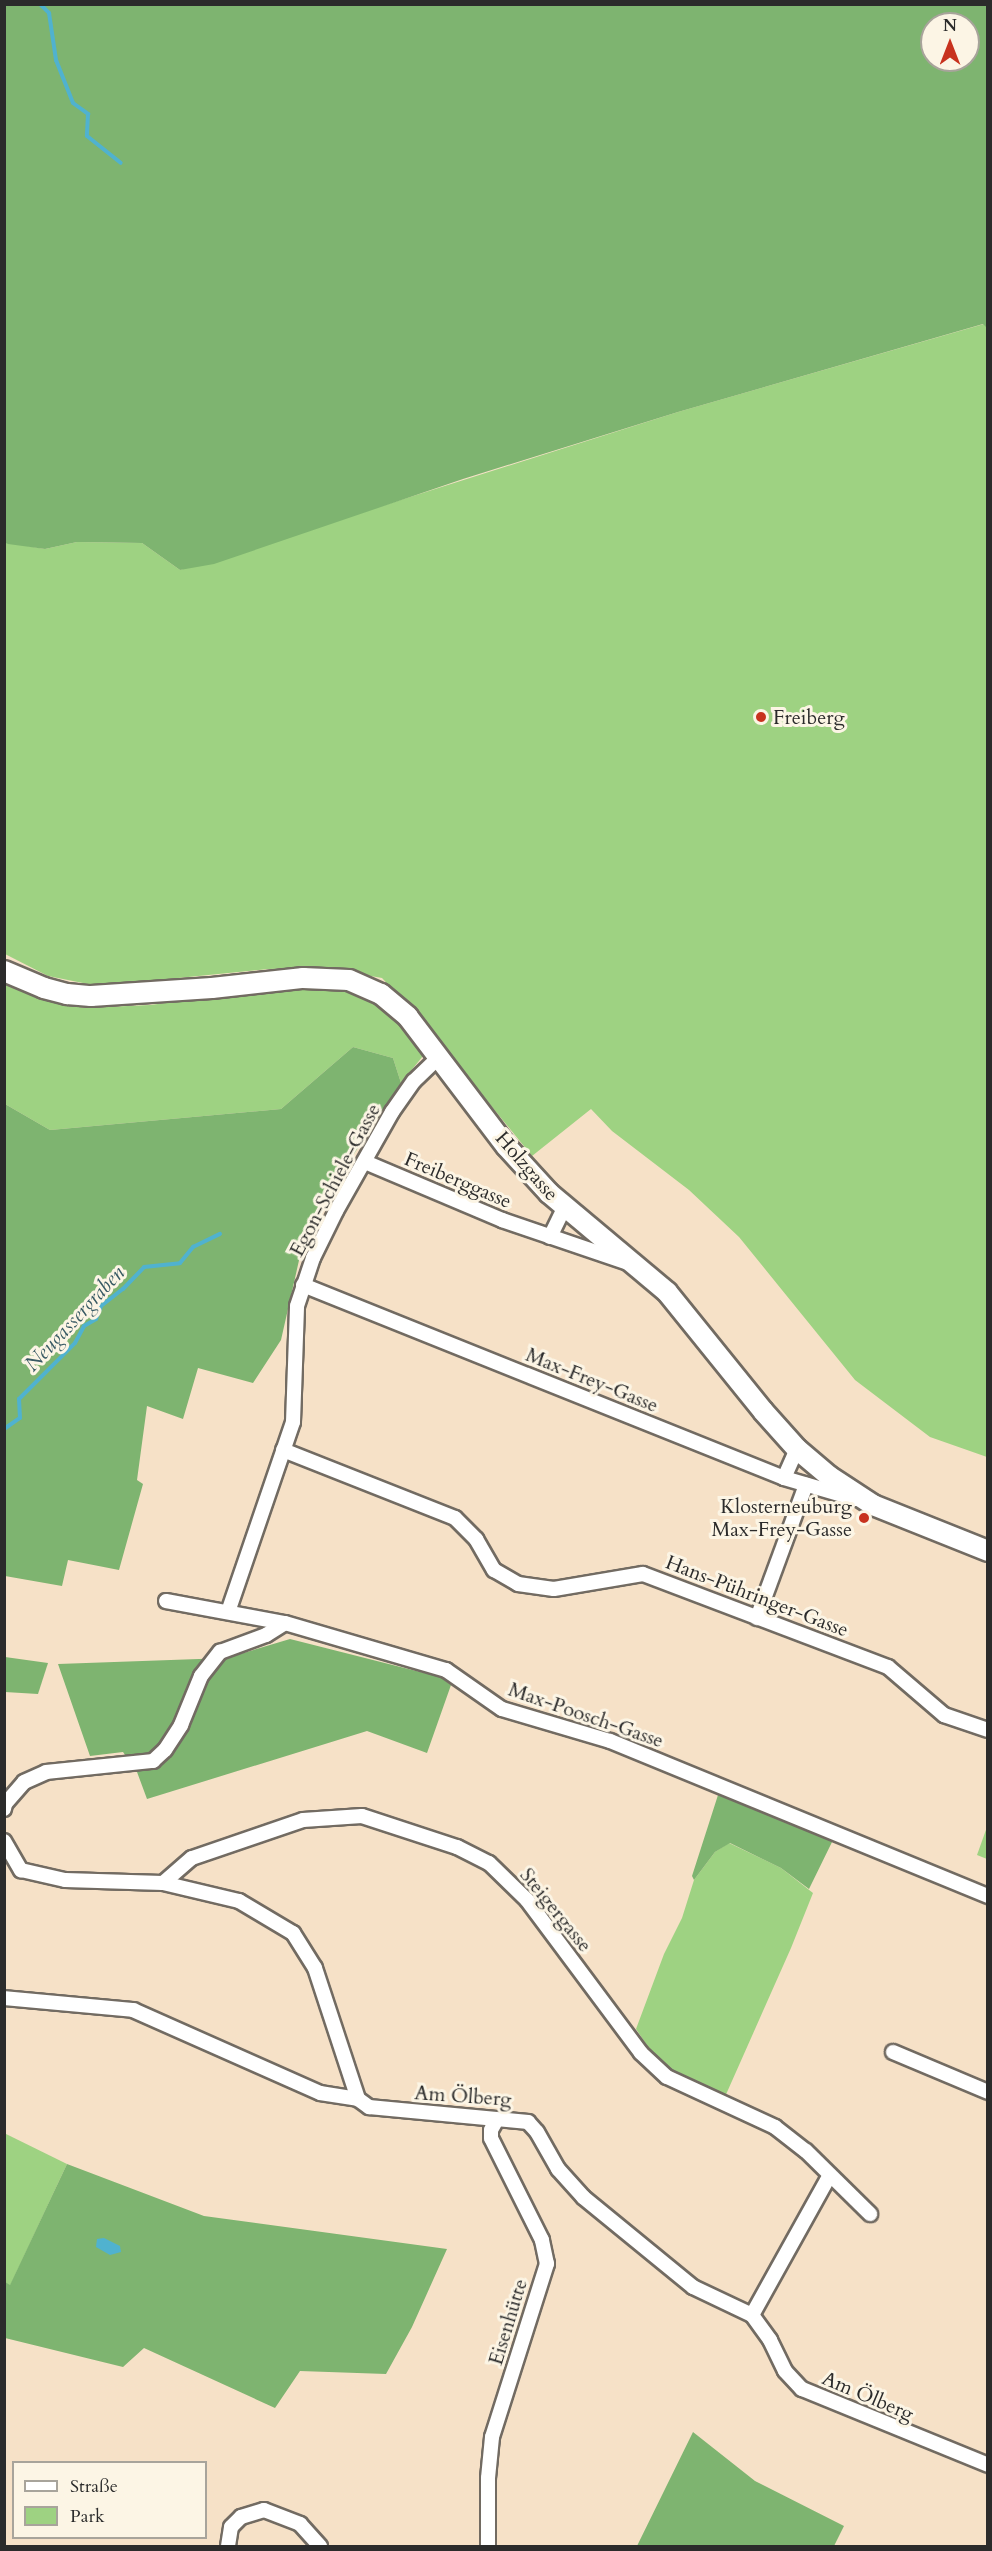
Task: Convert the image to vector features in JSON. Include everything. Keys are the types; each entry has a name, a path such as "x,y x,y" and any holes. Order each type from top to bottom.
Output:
{"street":[{"name":"Holzgasse","path":"4,971 44,988 67,994 92,996 212,988 303,978 349,980 374,990 395,1004 439,1057 506,1146 564,1208 639,1266 667,1292 763,1412 797,1449 829,1476 870,1503 987,1551"},
{"name":"Egon-Schiele-Gasse","path":"228,1612 293,1422 296,1401 295,1324 303,1285 313,1258 336,1211 402,1097 439,1057"},
{"name":"Freiberggasse","path":"365,1162 502,1220 611,1260 639,1266"},
{"path":"550,1237 564,1208"},
{"name":"Max-Frey-Gasse","path":"303,1285 784,1478 870,1503"},
{"path":"784,1478 797,1449"},
{"name":"Hans-Pühringer-Gasse","path":"283,1450 455,1518 476,1539 494,1570 518,1584 554,1589 643,1574 888,1667 944,1715 987,1730"},
{"path":"757,1618 806,1485"},
{"name":"Max-Poosch-Gasse","path":"166,1601 285,1623 446,1670 502,1709 610,1741 987,1896"},
{"path":"4,1809 5,1804 24,1782 46,1772 153,1761 165,1750 182,1725 201,1676 220,1652 266,1635 285,1623"},
{"name":"Steigergasse","path":"163,1883 192,1858 303,1820 362,1816 457,1847 489,1863 527,1900 641,2052 667,2077 775,2127 807,2151 870,2214"},
{"path":"4,1841 21,1870 65,1881 163,1883 239,1901 293,1933 315,1968 358,2099"},
{"name":"Am Ölberg","path":"4,1998 133,2010 320,2093 358,2099 369,2107 496,2121 508,2119 528,2122 537,2132 558,2169 583,2197 693,2287 752,2315 770,2340 785,2372 802,2389 987,2464"},
{"path":"893,2052 987,2092"},
{"name":"Eisenhütte","path":"488,2547 488,2478 492,2437 547,2264 542,2240 491,2138 491,2130 496,2121"},
{"path":"752,2315 830,2175"},
{"path":"228,2547 231,2527 241,2517 264,2510 300,2524 320,2547"}],"green space":[{"path":"5,4 987,5 987,328 983,324 678,412 463,479 214,564 180,570 142,543 77,542 45,549 4,542"},
{"path":"984,324 988,328 987,1457 930,1437 855,1380 739,1237 689,1190 612,1131 591,1109 532,1156 421,1020 382,978 326,968 268,969 98,986 48,976 5,954 4,542 45,549 77,542 142,543 180,570 678,412"},
{"path":"4,977 83,1008 150,1005 298,986 348,987 377,999 427,1051 401,1083 393,1058 353,1047 281,1109 50,1130 5,1104"},
{"path":"353,1047 393,1058 401,1083 307,1225 281,1340 253,1383 198,1368 183,1419 147,1406 137,1480 143,1484 119,1570 68,1560 62,1586 5,1576 5,1104 50,1130 281,1109"},
{"path":"290,1639 440,1677 451,1685 427,1753 367,1731 147,1799 137,1772 123,1752 90,1756 58,1664 227,1658"},
{"path":"5,1657 48,1663 38,1694 5,1692"},
{"path":"718,1795 833,1840 809,1889 781,1868 730,1843 715,1852 694,1880 692,1876"},
{"path":"987,1827 987,1859 977,1855"},
{"path":"729,1843 781,1868 813,1893 724,2099 667,2068 652,2053 636,2029 664,1954 682,1918 694,1880 715,1852"},
{"path":"4,2133 67,2164 10,2286 4,2282"},
{"path":"67,2164 204,2216 447,2249 412,2327 386,2374 300,2371 275,2408 144,2348 123,2367 5,2338 5,2282 10,2285"},
{"path":"693,2432 755,2481 844,2526 834,2546 637,2546"}],"water":[{"path":"104,2238 120,2246 121,2252 110,2255 96,2247 97,2239"}],"waterway":[{"path":"40,4 49,13 56,60 73,103 88,114 87,136 121,163"},
{"name":"Neugassergraben","path":"4,1429 20,1418 19,1399 75,1343 84,1326 96,1319 101,1306 123,1289 144,1267 180,1263 193,1247 220,1234"}],"place":[{"name":"Freiberg","path":"761,717"},
{"name":"Klosterneuburg Max-Frey-Gasse","path":"864,1518"}]}
